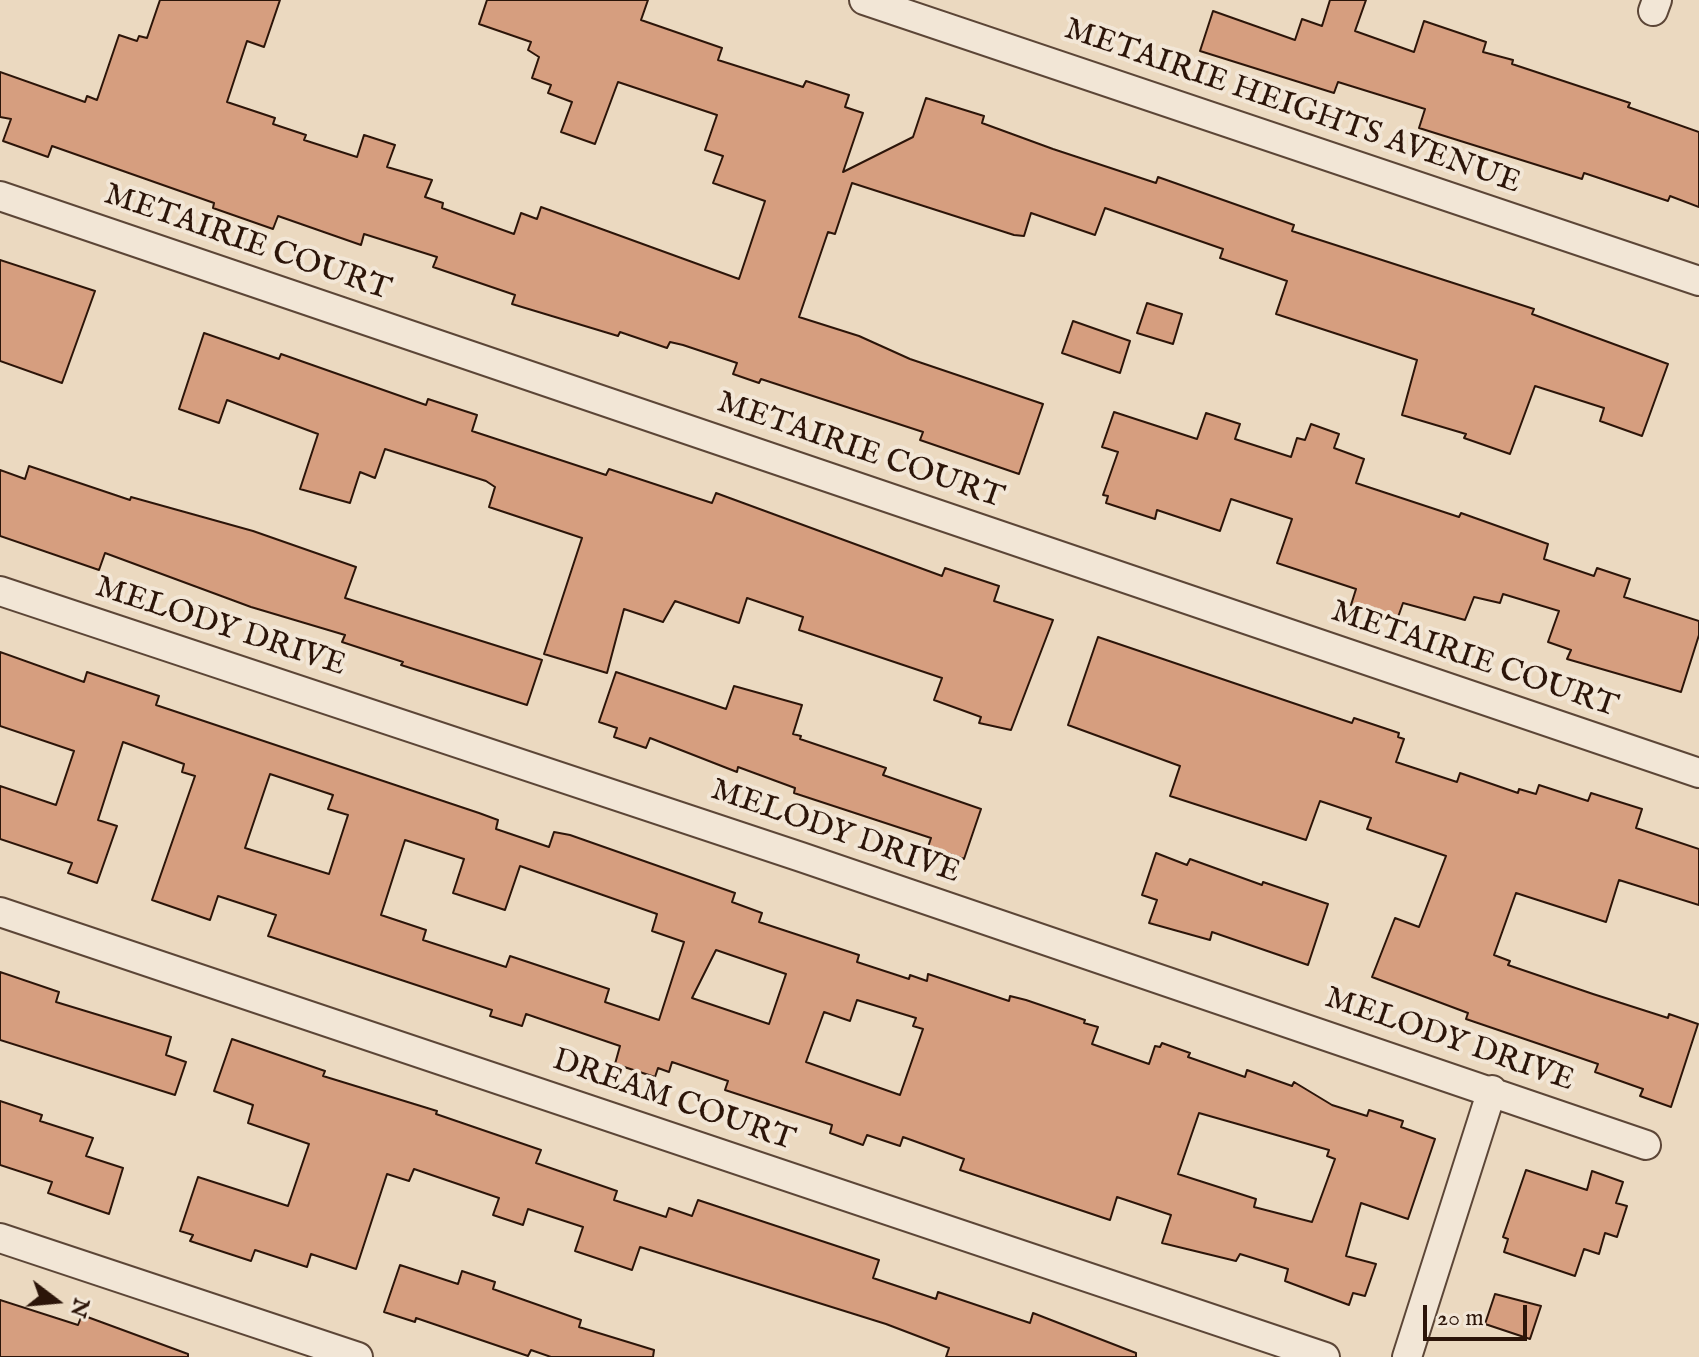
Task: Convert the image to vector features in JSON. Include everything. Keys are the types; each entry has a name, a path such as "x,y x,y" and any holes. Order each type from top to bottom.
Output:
{"street":[{"name":"METAIRIE HEIGHTS AVENUE","path":"864,0 1699,281"},
{"name":"METAIRIE COURT","path":"0,196 1699,773"},
{"name":"MELODY DRIVE","path":"0,591 1492,1090 1646,1145"},
{"name":"DREAM COURT","path":"0,912 1325,1357"},
{"path":"1407,1357 1492,1090"},
{"path":"0,1238 358,1357"}],"building":[{"path":"160,0 280,0 264,47 247,41 227,102 275,118 273,124 306,135 304,140 357,157 364,135 395,145 387,167 432,180 425,197 443,203 442,208 514,234 521,213 537,219 541,207 739,279 765,201 713,183 723,156 705,150 717,115 618,82 595,144 561,132 572,102 548,93 551,85 532,78 539,57 528,50 531,42 479,24 487,0 648,0 641,20 722,48 718,60 803,87 806,81 849,95 845,107 863,113 843,172 913,137 926,98 984,116 982,123 1053,149 1156,183 1158,177 1294,225 1292,231 1534,309 1532,314 1668,364 1642,436 1600,421 1604,408 1535,386 1510,454 1464,438 1466,434 1402,415 1417,360 1276,314 1287,281 1220,258 1223,249 1105,208 1095,235 1031,213 1024,236 1014,235 852,183 835,234 828,232 799,317 1043,404 1019,474 920,440 923,432 761,379 759,383 733,374 737,363 670,342 667,348 620,332 618,336 512,304 515,295 433,267 437,257 364,234 361,245 278,216 273,229 213,208 214,203 52,146 48,157 3,141 11,119 0,117 0,72 85,102 87,96 97,100 119,35 137,41 139,36 147,38"},
{"path":"1330,0 1366,0 1355,31 1414,52 1424,21 1486,42 1483,52 1513,60 1512,64 1630,103 1628,107 1699,132 1699,207 1670,196 1668,201 1584,173 1582,179 1419,128 1425,109 1338,82 1334,93 1200,51 1213,11 1295,40 1302,19 1322,26"},
{"path":"0,260 95,291 62,383 0,361"},
{"path":"1147,303 1182,314 1173,344 1137,333"},
{"path":"1073,321 1130,341 1120,373 1062,353"},
{"path":"204,333 279,359 281,354 426,405 428,399 477,415 472,431 606,475 609,469 712,503 716,493 942,576 945,568 999,586 994,601 1053,620 1011,730 979,723 981,717 934,700 942,678 799,630 803,617 747,598 739,623 675,601 663,622 624,609 607,673 544,654 582,538 489,507 495,487 486,481 385,449 375,478 360,472 350,503 300,489 318,434 227,400 219,423 179,409"},
{"path":"1114,412 1197,439 1206,413 1240,424 1235,439 1291,457 1297,438 1305,440 1311,424 1339,434 1334,448 1364,459 1356,483 1459,517 1461,513 1548,544 1544,559 1594,576 1597,568 1630,579 1624,597 1699,621 1699,635 1681,692 1567,659 1571,650 1548,642 1559,611 1503,594 1500,603 1474,597 1465,620 1403,603 1397,620 1351,605 1356,589 1277,563 1292,519 1231,499 1220,531 1157,510 1155,519 1106,503 1108,496 1103,495 1118,452 1102,447"},
{"path":"29,466 130,500 131,497 253,531 356,567 345,598 542,660 527,705 401,665 403,662 342,642 345,635 251,607 105,553 99,570 0,536 0,470 25,479"},
{"path":"1098,637 1352,723 1354,718 1399,733 1398,737 1404,739 1396,762 1457,782 1460,773 1518,793 1519,789 1536,794 1539,785 1588,801 1591,793 1642,809 1636,828 1699,849 1699,905 1619,880 1606,922 1516,893 1494,955 1510,961 1508,965 1593,994 1668,1018 1669,1014 1698,1024 1671,1107 1640,1096 1643,1089 1595,1072 1598,1064 1466,1019 1468,1013 1372,977 1395,918 1419,927 1446,856 1367,829 1371,818 1320,801 1306,840 1170,796 1180,766 1068,725"},
{"path":"0,652 84,682 87,672 159,696 156,705 498,820 496,829 549,847 554,832 570,835 735,893 732,902 762,913 759,922 859,955 857,962 909,979 910,975 927,981 928,974 1009,1001 1010,996 1085,1020 1084,1023 1098,1027 1092,1044 1149,1064 1155,1046 1160,1047 1162,1043 1190,1053 1188,1057 1245,1077 1247,1070 1292,1086 1294,1082 1332,1105 1367,1116 1369,1110 1403,1121 1401,1127 1435,1139 1408,1219 1361,1203 1346,1256 1376,1264 1365,1296 1353,1293 1349,1305 1285,1281 1288,1269 1240,1254 1236,1261 1162,1243 1171,1215 1117,1197 1110,1220 960,1170 964,1159 903,1137 900,1146 867,1135 863,1145 830,1133 832,1125 725,1090 728,1081 672,1062 669,1072 658,1068 655,1077 615,1064 620,1046 526,1014 522,1026 490,1016 492,1010 268,936 276,915 218,896 210,920 152,900 195,776 182,772 184,764 123,742 98,820 117,826 97,883 68,873 72,863 0,839 0,786 56,805 74,751 0,726","holes":["270,774 333,795 328,809 348,815 329,874 245,848","405,840 464,859 453,893 505,910 520,866 657,914 652,931 684,942 659,1020 605,1002 609,989 510,956 506,967 423,940 426,930 381,915","716,950 786,974 769,1024 692,998","857,1000 916,1018 913,1026 923,1029 900,1095 806,1062 824,1012 850,1021","1199,1113 1329,1150 1327,1156 1335,1159 1312,1222 1254,1207 1256,1199 1178,1174"]},
{"path":"616,672 726,709 734,686 802,705 793,734 801,736 800,739 886,768 883,775 981,809 964,859 928,847 931,838 794,793 795,788 738,767 737,772 650,738 646,748 614,737 617,728 599,722"},
{"path":"1156,853 1187,865 1190,859 1328,904 1308,965 1212,932 1210,940 1149,923 1157,900 1142,895"},
{"path":"0,972 59,992 56,1002 171,1037 166,1055 186,1062 175,1095 0,1040"},
{"path":"232,1039 325,1071 323,1076 437,1111 436,1114 541,1150 536,1163 617,1191 614,1200 666,1217 669,1208 692,1216 698,1200 879,1260 873,1278 936,1299 938,1292 1030,1323 1033,1313 1136,1353 1136,1357 946,1357 949,1348 886,1324 640,1247 632,1270 575,1251 583,1227 528,1209 523,1225 493,1215 499,1198 414,1169 409,1181 387,1174 356,1269 311,1254 307,1267 255,1250 251,1261 190,1241 193,1235 180,1231 198,1177 288,1206 309,1144 248,1123 253,1105 214,1091"},
{"path":"0,1101 42,1115 40,1121 93,1138 86,1156 123,1168 109,1214 48,1193 52,1182 0,1165"},
{"path":"1526,1170 1587,1190 1592,1171 1623,1182 1616,1203 1627,1206 1617,1237 1605,1233 1599,1254 1584,1249 1575,1276 1504,1252 1508,1239 1503,1237"},
{"path":"400,1265 458,1284 462,1271 495,1282 493,1289 581,1320 579,1327 654,1350 653,1357 551,1357 531,1350 528,1356 416,1318 415,1322 384,1312"},
{"path":"1495,1294 1541,1306 1530,1339 1485,1324"},
{"path":"0,1300 78,1325 82,1315 188,1354 188,1357 0,1357"}]}
